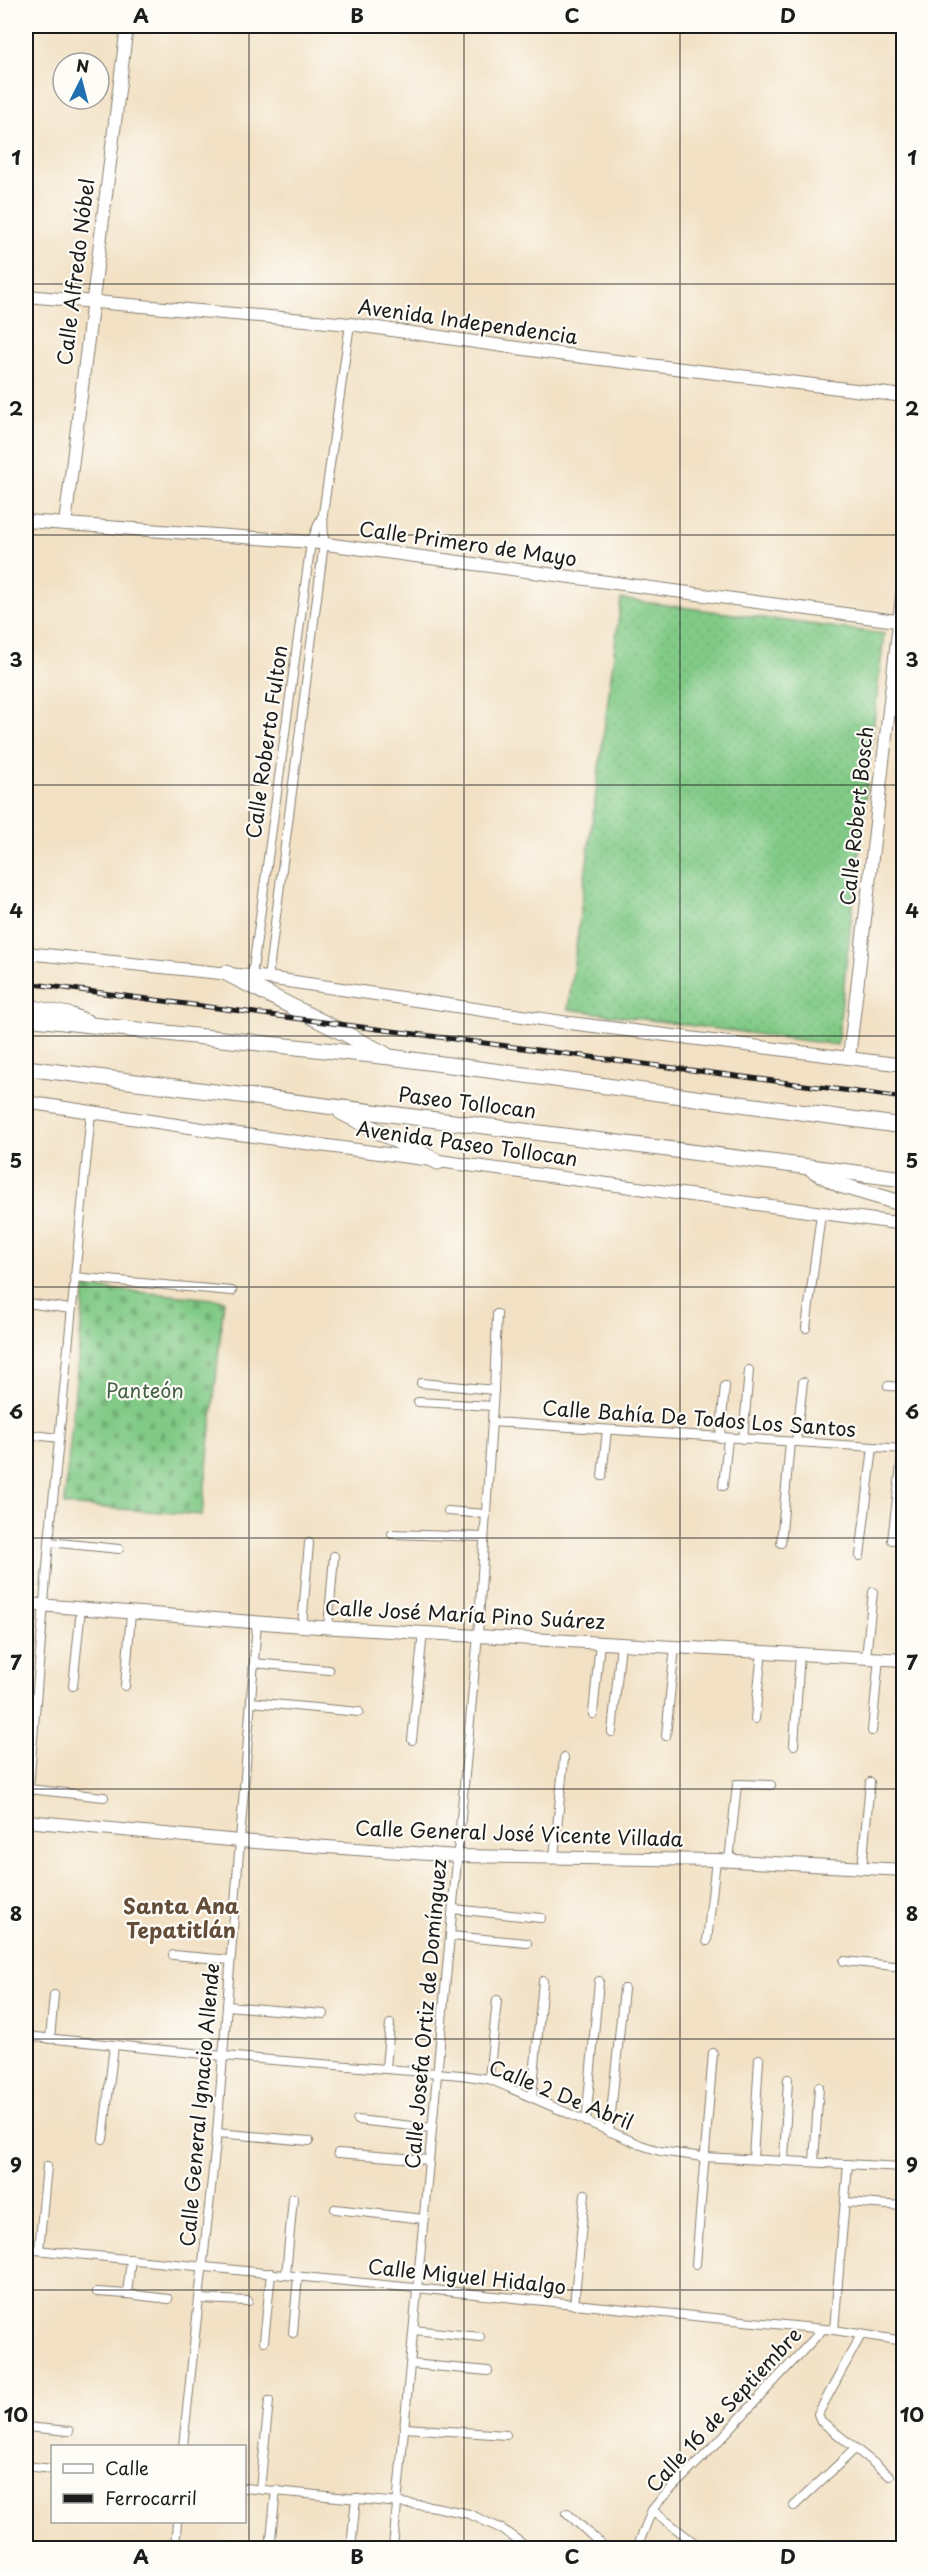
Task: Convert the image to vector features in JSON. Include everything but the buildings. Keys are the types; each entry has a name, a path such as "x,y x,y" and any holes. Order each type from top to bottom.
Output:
{"highway":[{"path":"226,973 390,1057"},
{"path":"26,1018 98,1025"},
{"name":"Paseo Tollocan","path":"98,1025 390,1057 903,1126"},
{"name":"Paseo Tollocan","path":"26,1068 903,1179"},
{"path":"26,1080 73,1073"},
{"path":"330,1107 438,1162"},
{"path":"808,1166 840,1185 903,1204"}],"main road":[{"name":"Calle Alfredo Nóbel","path":"65,524 127,26"},
{"name":"Avenida Independencia","path":"26,296 350,324 559,354 903,396"},
{"name":"Calle Primero de Mayo","path":"26,521 324,543 901,622"},
{"name":"Calle Robert Bosch","path":"849,1058 901,622 903,579"},
{"path":"26,953 268,978 562,1022 903,1065"},
{"path":"26,1005 71,1014 98,1025"},
{"name":"Avenida Paseo Tollocan","path":"26,1102 438,1162 903,1224"},
{"name":"Calle José María Pino Suárez","path":"26,1604 328,1628 903,1660"},
{"name":"Calle General José Vicente Villada","path":"26,1821 240,1841 458,1856 716,1860 903,1870"}],"street":[{"name":"Calle Roberto Fulton","path":"268,978 324,543 322,514 350,324"},
{"name":"Calle Roberto Fulton","path":"252,976 310,542 322,514"},
{"path":"26,1825 49,1542 91,1113"},
{"path":"806,1328 821,1214"},
{"path":"74,1277 232,1291"},
{"path":"26,1303 71,1309"},
{"name":"Calle Josefa Ortiz de Domínguez","path":"393,2548 478,1635 497,1314"},
{"path":"743,1439 749,1370"},
{"path":"781,1543 803,1382"},
{"path":"421,1383 494,1390"},
{"path":"723,1486 725,1386"},
{"path":"888,1386 903,1387"},
{"path":"418,1402 493,1406"},
{"name":"Calle Bahía De Todos Los Santos","path":"492,1422 903,1449"},
{"path":"602,1476 607,1430"},
{"path":"26,1434 59,1438"},
{"path":"860,1556 873,1447"},
{"path":"892,1540 903,1449"},
{"path":"448,1511 485,1514"},
{"path":"392,1534 484,1537"},
{"path":"49,1542 118,1549"},
{"path":"302,1626 309,1543"},
{"path":"328,1628 334,1556"},
{"path":"866,1657 873,1592"},
{"path":"74,1686 81,1608"},
{"path":"124,1686 131,1613"},
{"name":"Calle General Ignacio Allende","path":"183,2445 217,2133 257,1623"},
{"path":"412,1740 423,1632"},
{"path":"593,1714 600,1642"},
{"path":"612,1732 621,1643"},
{"path":"666,1736 675,1646"},
{"path":"755,1719 762,1651"},
{"path":"794,1745 800,1653"},
{"path":"872,1731 879,1658"},
{"path":"254,1663 329,1670"},
{"path":"251,1702 359,1712"},
{"path":"554,1857 564,1758"},
{"path":"862,1868 870,1782"},
{"path":"729,1861 737,1784 771,1785"},
{"path":"28,1790 104,1797"},
{"path":"707,1941 716,1860"},
{"path":"453,1909 541,1918"},
{"path":"450,1936 526,1943"},
{"path":"173,1955 230,1960"},
{"path":"843,1961 903,1967"},
{"path":"532,2097 543,1981"},
{"path":"586,2122 599,1981"},
{"path":"609,2132 624,1989"},
{"path":"50,2039 54,1995"},
{"path":"489,2079 497,2000"},
{"path":"227,2006 324,2014"},
{"path":"386,2067 390,2024"},
{"name":"Calle 2 De Abril","path":"26,2036 223,2056 386,2067 489,2079 609,2132 660,2151 703,2157 903,2167"},
{"path":"104,2139 114,2045"},
{"path":"696,2264 713,2053"},
{"path":"753,2159 759,2059"},
{"path":"784,2160 788,2079"},
{"path":"814,2161 819,2087"},
{"path":"357,2120 431,2128"},
{"path":"217,2133 309,2141"},
{"path":"338,2153 429,2160"},
{"path":"834,2330 848,2164"},
{"path":"39,2250 47,2166"},
{"path":"574,2305 585,2194"},
{"path":"285,2274 293,2198"},
{"path":"845,2202 903,2206"},
{"path":"335,2209 424,2219"},
{"name":"Calle Miguel Hidalgo","path":"26,2249 834,2330 903,2341"},
{"path":"127,2294 130,2259"},
{"path":"264,2341 271,2273"},
{"path":"293,2333 298,2276"},
{"path":"97,2292 168,2299"},
{"path":"200,2299 248,2301"},
{"name":"Calle 16 de Septiembre","path":"637,2548 652,2510 668,2491 714,2446 823,2329"},
{"path":"414,2330 480,2337"},
{"path":"862,2333 818,2410 821,2421 890,2476"},
{"path":"411,2364 488,2371"},
{"path":"260,2489 269,2401"},
{"path":"26,2427 69,2431"},
{"path":"405,2428 506,2435"},
{"path":"794,2506 855,2449"},
{"path":"26,2466 51,2469"},
{"path":"246,2488 398,2502 469,2514 502,2529 528,2548"},
{"path":"270,2548 276,2490"},
{"path":"351,2548 356,2498"},
{"path":"652,2510 701,2548"},
{"path":"567,2513 605,2548"},
{"path":"174,2548 177,2523"}],"green space":[{"path":"621,599 884,634 837,1045 568,1009"},
{"name":"Panteón","path":"85,1287 224,1300 202,1515 64,1505"}],"railway":[{"path":"26,983 904,1098"}],"district":[{"name":"Santa Ana Tepatitlán","path":"181,1919"}]}
